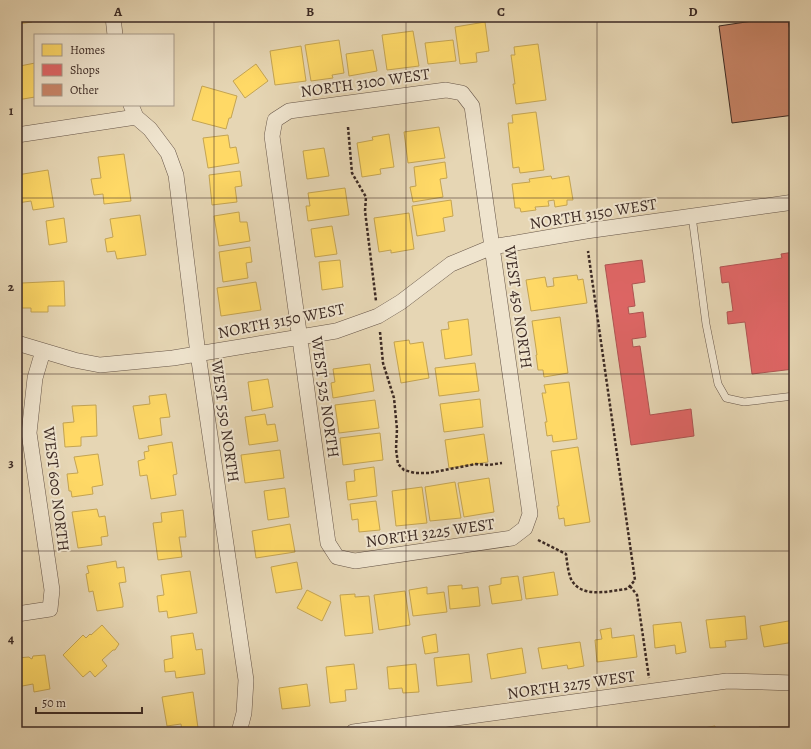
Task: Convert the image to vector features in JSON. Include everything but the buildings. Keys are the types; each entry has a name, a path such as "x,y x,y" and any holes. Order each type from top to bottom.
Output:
{"street":[{"path":"113,17 115,34"},
{"name":"NORTH 3100 WEST","path":"275,120 289,111 446,90 462,94"},
{"name":"WEST 450 NORTH","path":"462,94 472,106 530,514 525,528"},
{"path":"17,135 133,111"},
{"name":"WEST 550 NORTH","path":"133,111 150,129 168,153 176,176 198,354 246,680 244,713 239,732"},
{"name":"WEST 525 NORTH","path":"275,120 272,136 328,542 337,557"},
{"name":"NORTH 3150 WEST","path":"17,343 74,360 100,365 173,358 336,331 378,316 401,302 451,264 492,247 586,231 794,202"},
{"name":"WEST 600 NORTH","path":"17,614 50,609 52,590 29,433 35,378 43,351"},
{"name":"NORTH 3225 WEST","path":"337,557 355,561 504,540 512,538 525,528"},
{"name":"NORTH 3275 WEST","path":"353,732 410,728 727,681 794,683"}],"lane":[{"path":"692,216 706,324 718,384 726,398 744,402 794,396"}],"path":[{"path":"348,127 352,173 366,197 364,211 376,301"},
{"path":"538,540 566,554 571,579 579,589 594,592 626,589 635,580 588,251"},
{"path":"380,332 383,363 394,398 398,464 404,470 415,473 429,473 476,464 489,465 502,463"},
{"path":"630,586 637,595 649,683"}]}
